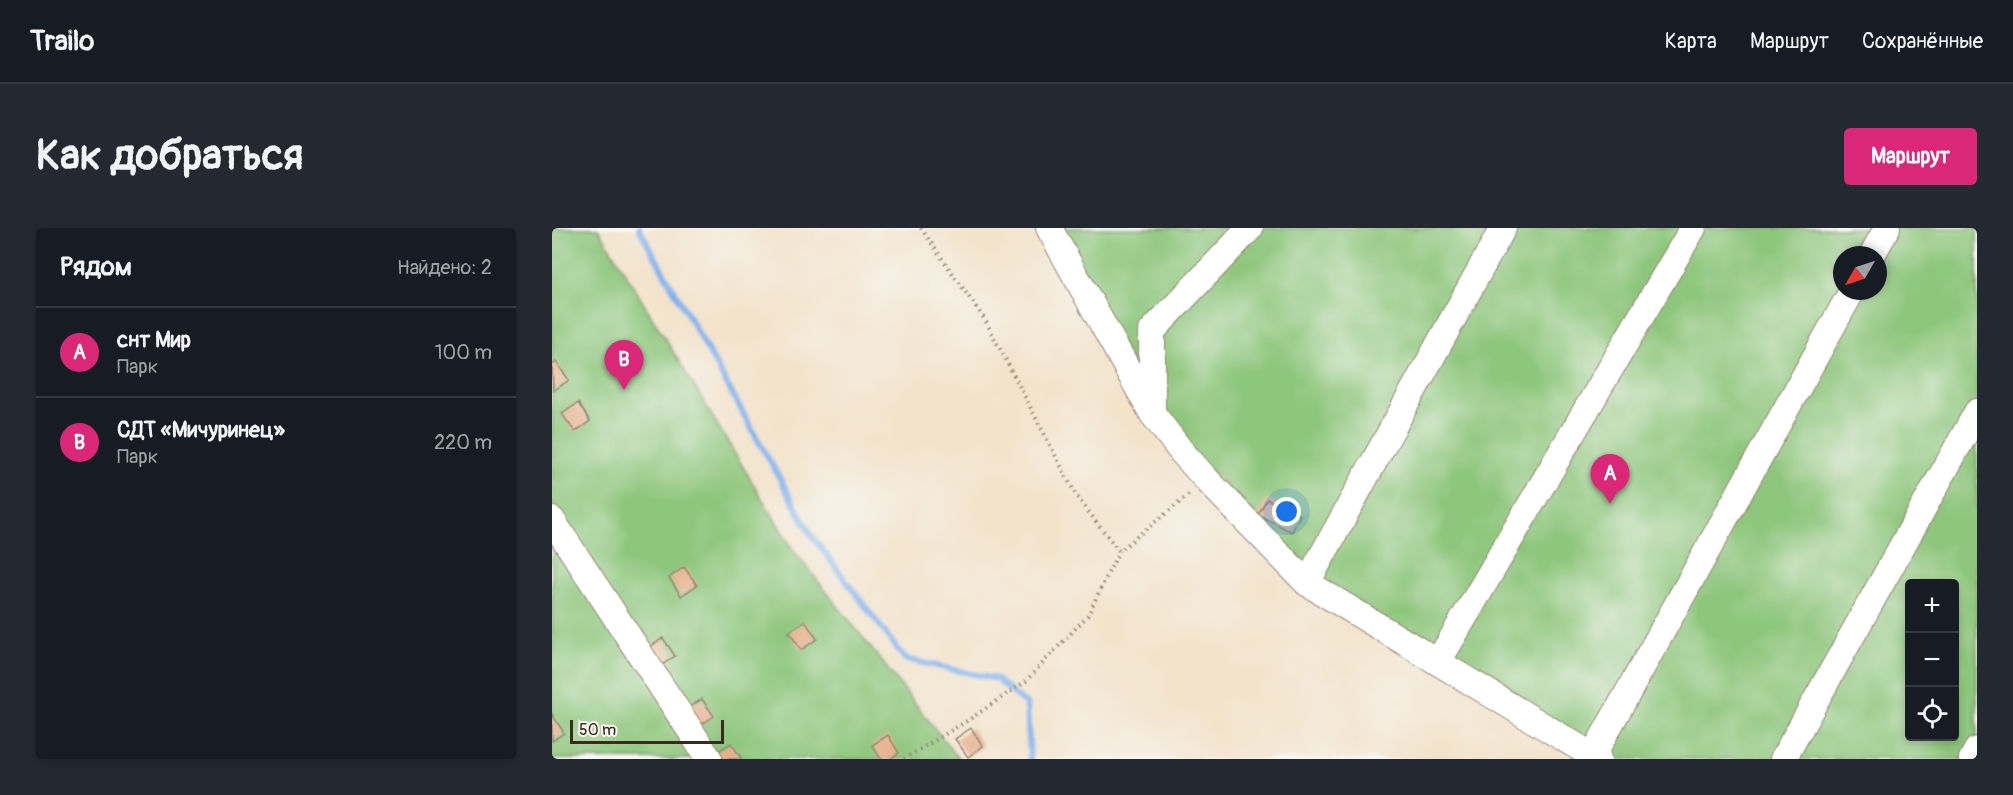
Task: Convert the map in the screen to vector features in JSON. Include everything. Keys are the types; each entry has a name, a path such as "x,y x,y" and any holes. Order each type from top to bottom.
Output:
{"lane":[{"path":"1049,228 1152,413 1181,451 1307,584 1595,757 1847,300"},
{"path":"1152,413 1152,331 1250,228"},
{"path":"1307,584 1503,228"},
{"path":"1438,662 1693,228"},
{"path":"1877,246 1887,228"},
{"path":"1783,759 1977,412"},
{"path":"552,520 709,759"},
{"path":"1972,759 1977,750"}],"path":[{"path":"921,228 984,320 1077,497 1119,551"},
{"path":"904,759 997,702 1026,681 1088,615 1119,551 1208,480"}],"green space":[{"path":"552,228 598,228 794,551 959,759 552,759"},
{"path":"1057,228 1977,228 1977,759 1600,759 1322,582 1166,426"}],"building":[{"path":"556,362 569,380 553,391 552,365"},
{"path":"578,403 590,421 575,432 562,414"},
{"path":"1267,499 1300,515 1292,532 1258,515"},
{"path":"684,567 697,585 681,596 669,578"},
{"path":"805,621 817,639 801,650 789,632"},
{"path":"663,638 675,656 659,667 647,649"},
{"path":"702,699 714,716 698,727 686,709"},
{"path":"552,714 564,733 552,741"},
{"path":"971,728 983,746 968,757 955,739"},
{"path":"888,735 899,753 890,759 881,759 872,745"},
{"path":"731,743 742,759 719,759 715,753"}],"waterway":[{"path":"639,228 812,536 905,659 996,679 1027,705 1030,759"}],"place":[{"name":"СДТ «Мичуринец»","path":"624,390"},
{"name":"снт Мир","path":"1610,504"}]}
